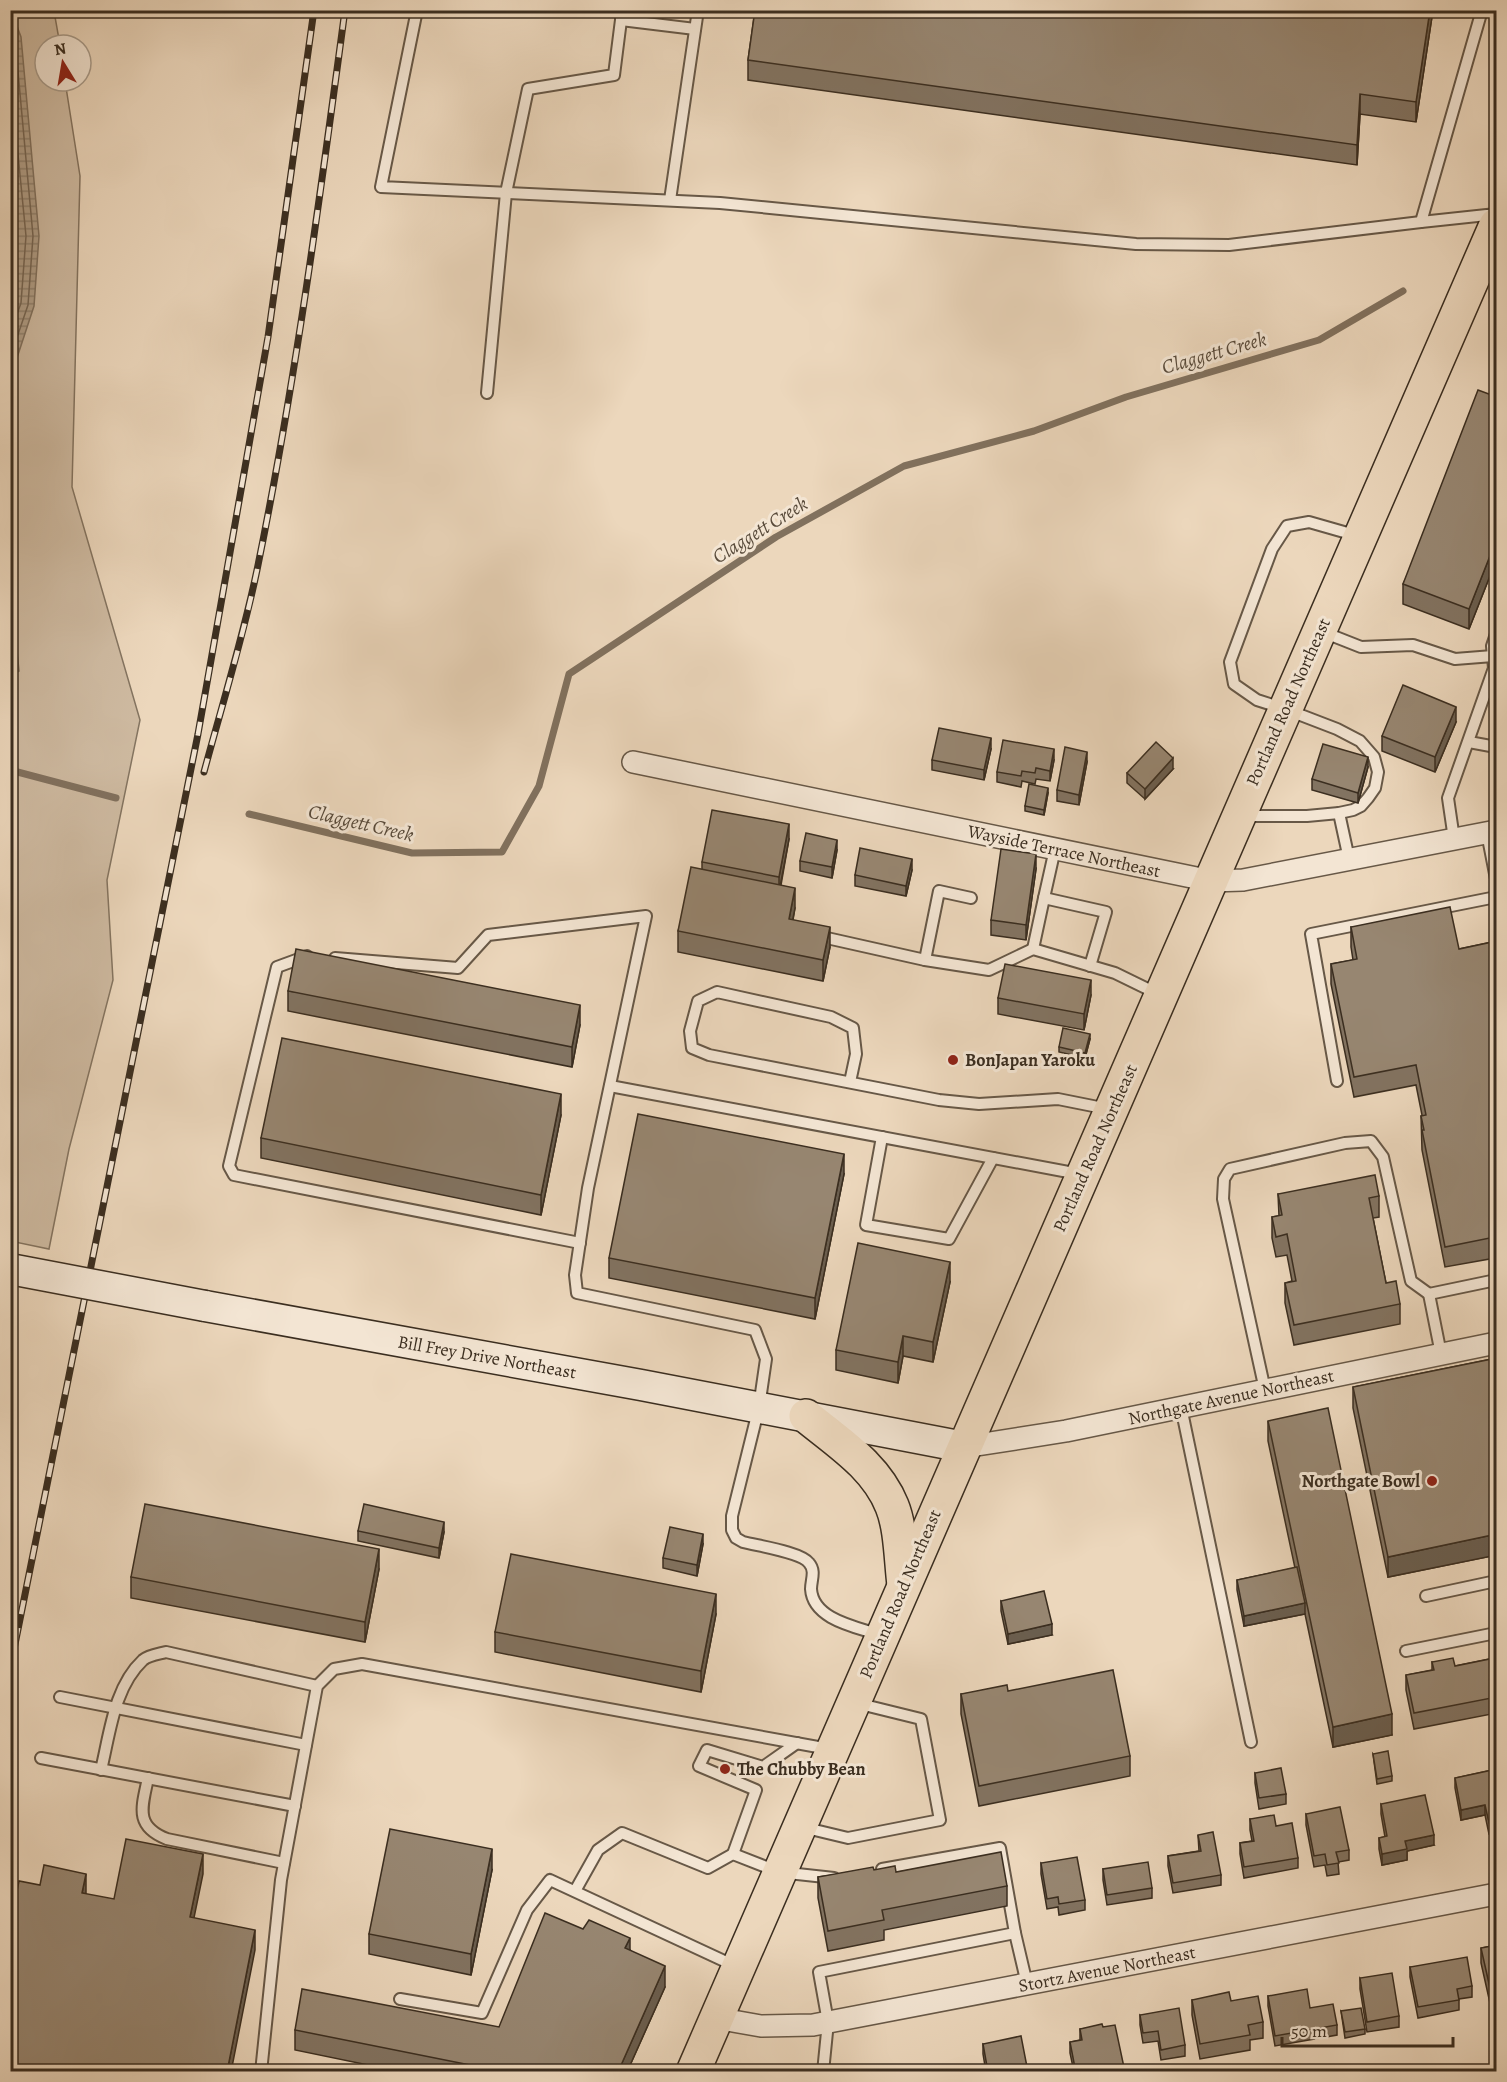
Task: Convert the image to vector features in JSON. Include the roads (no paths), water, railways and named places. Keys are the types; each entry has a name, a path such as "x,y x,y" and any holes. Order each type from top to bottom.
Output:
{"main road":[{"name":"Portland Road Northeast","path":"693,2072 1497,225"},
{"path":"806,1416 856,1457 876,1477 892,1507 895,1518 904,1585"}],"street":[{"name":"Wayside Terrace Northeast","path":"633,762 1211,881 1243,880 1492,832"},
{"name":"Bill Frey Drive Northeast","path":"10,1269 964,1447"},
{"name":"Northgate Avenue Northeast","path":"964,1447 1066,1431 1497,1343"},
{"name":"Stortz Avenue Northeast","path":"716,2018 761,2026 828,2022 1497,1894"}],"lane":[{"path":"417,10 381,187 732,204 1136,244 1229,245 1497,214"},
{"path":"670,200 698,10"},
{"path":"1421,222 1482,10"},
{"path":"487,393 506,193 528,89 614,75 621,15 695,29"},
{"path":"1239,816 1306,816 1339,813 1361,806 1375,788 1378,772 1374,757 1360,741 1337,729 1257,700 1234,684 1230,662 1272,549 1287,526 1309,522 1360,537"},
{"path":"1319,631 1360,647 1413,645 1455,658 1493,656"},
{"path":"1454,839 1448,807 1449,798 1494,668 1492,646 1497,634"},
{"path":"1468,742 1497,747"},
{"path":"1339,813 1348,860"},
{"path":"1492,832 1497,879"},
{"path":"1033,949 1055,849"},
{"path":"925,960 939,891 971,898"},
{"path":"1337,1082 1311,934 1497,897"},
{"path":"1044,898 1106,912 1090,966"},
{"path":"580,1243 234,1175 229,1166 277,967 306,956 458,968 488,935 646,916 588,1188 580,1243 574,1275 577,1293 755,1330 766,1359 759,1407 732,1516 732,1530 735,1538 808,1561 813,1569 811,1589 820,1610 828,1616 882,1636"},
{"path":"806,933 925,960 989,970 1033,949 1115,973 1161,995"},
{"path":"850,1082 856,1054 853,1028 831,1017 717,992 698,1001 690,1031 692,1048 709,1055 939,1100 979,1104 1058,1099 1112,1110"},
{"path":"610,1086 1083,1175"},
{"path":"882,1137 866,1225 949,1239 993,1158"},
{"path":"1265,1390 1223,1199 1224,1179 1230,1169 1345,1143 1371,1141 1383,1157 1411,1281 1429,1294 1441,1354"},
{"path":"1429,1294 1497,1280"},
{"path":"1181,1407 1251,1742"},
{"path":"1426,1596 1497,1581"},
{"path":"1406,1651 1497,1633"},
{"path":"101,1770 116,1708 128,1679 145,1658 166,1652 317,1686"},
{"path":"261,2072 266,2009 284,1863 317,1686 334,1669 362,1664 833,1750"},
{"path":"60,1697 306,1744"},
{"path":"799,1826 848,1838 940,1820 921,1719 853,1703"},
{"path":"575,1891 598,1850 622,1833 708,1868 733,1854 756,1790 699,1766 707,1750 764,1767 797,1743"},
{"path":"41,1758 295,1806"},
{"path":"147,1778 142,1807 144,1823 154,1834 167,1839 284,1863"},
{"path":"867,1872 1000,1848 1015,1933 1027,1984"},
{"path":"733,1854 779,1872 834,1878 845,1876"},
{"path":"400,1999 482,2013 527,1910 550,1880 738,1968"},
{"path":"823,2072 828,2022 819,1972 1015,1933"}],"water":[{"path":"11,10 21,37 39,236 34,306 11,376"},
{"path":"10,581 19,671 11,676 10,676"}],"waterway":[{"name":"Claggett Creek","path":"249,814 412,853 502,852 539,786 569,674 776,537 904,466 1034,431 1126,397 1319,340 1403,291"},
{"name":"Claggett Creek","path":"10,770 116,798"}],"railway":[{"path":"10,1669 198,734 268,337 314,10"},
{"path":"204,772 245,621 271,500 306,291 345,10"}],"place":[{"name":"BonJapan Yaroku","path":"953,1060"},
{"name":"Northgate Bowl","path":"1432,1481"},
{"name":"The Chubby Bean","path":"725,1769"}]}
